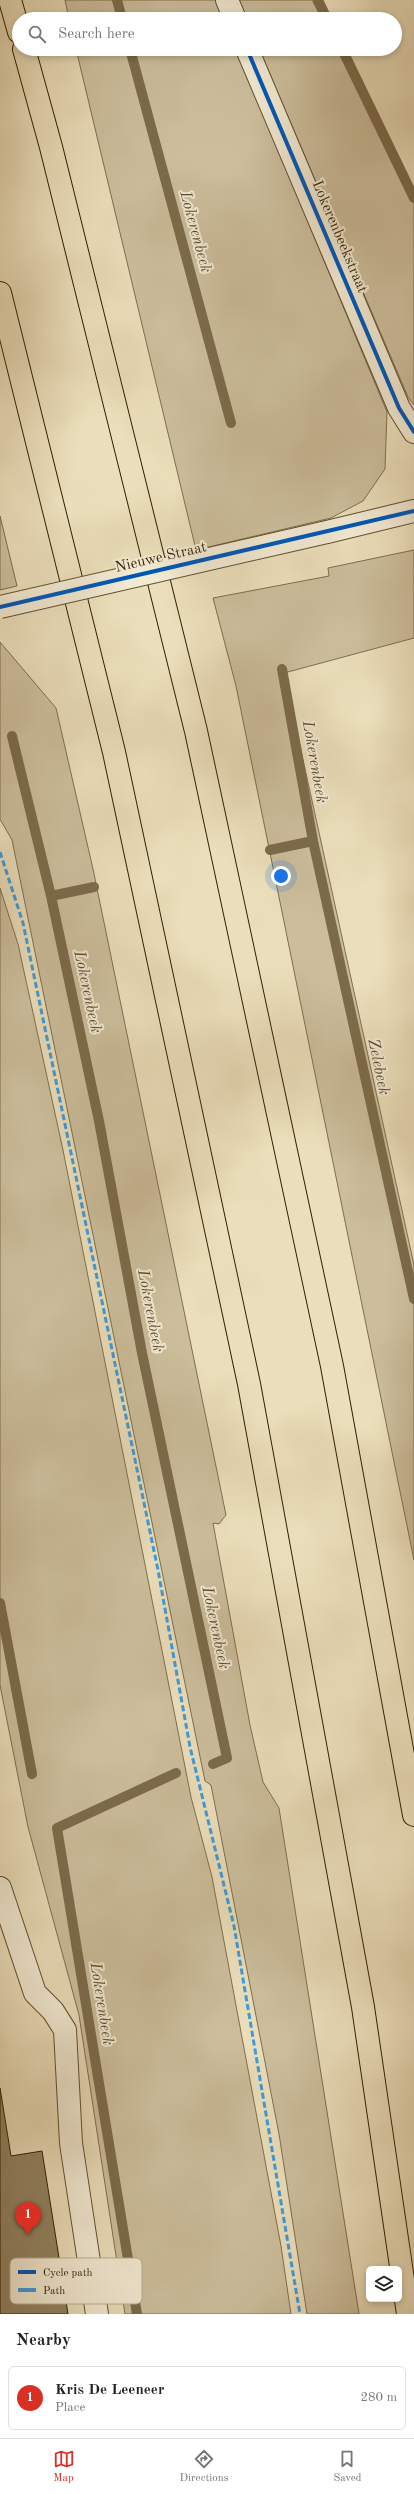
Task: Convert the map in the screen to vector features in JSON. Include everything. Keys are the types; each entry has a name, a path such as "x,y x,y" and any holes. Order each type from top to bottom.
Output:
{"highway":[{"path":"10,0 13,12"},
{"path":"26,56 196,731 332,1366 414,1815"},
{"path":"0,293 114,752 249,1384 363,2007 408,2314"}],"street":[{"path":"227,0 232,12"},
{"name":"Lokerenbeekstraat","path":"250,56 399,408 414,432"},
{"name":"Nieuwe Straat","path":"0,607 414,511"},
{"path":"0,1888 35,1993 53,2011 65,2030 71,2143 89,2258"},
{"path":"96,2304 98,2314"}],"shaded area":[{"path":"65,0 216,0 221,12 68,12"},
{"path":"239,0 312,0 318,12 244,12"},
{"path":"78,56 239,56 387,412 385,469 363,501 331,518 196,550"},
{"path":"262,56 341,56 414,200 414,405 408,397"},
{"path":"0,516 17,586 0,590"},
{"path":"414,550 414,638 284,673 414,1265 414,1560 236,686 213,598 329,576 328,568"},
{"path":"0,642 56,708 93,869 226,1515 219,1524 213,1523 250,1725 263,1782 279,1808 359,2314 307,2314 279,2134 211,1785 205,1781 12,840 0,819"},
{"path":"0,888 18,944 63,1150 191,1797 212,1877 281,2246 291,2314 125,2314 123,2304 142,2304 142,2258 116,2258 79,2015 28,1827 0,1685"}],"building":[{"path":"0,2088 11,2156 42,2151 59,2258 10,2258 10,2304 66,2304 68,2314 0,2314"}],"waterway":[{"name":"Lokerenbeek","path":"117,0 120,12"},
{"path":"318,0 324,12"},
{"name":"Lokerenbeek","path":"132,56 231,423"},
{"path":"345,56 414,198"},
{"name":"Zelebeek","path":"282,669 313,841 414,1299"},
{"path":"12,736 51,896"},
{"name":"Lokerenbeek","path":"270,850 313,841"},
{"name":"Lokerenbeek","path":"94,887 51,896 99,1121 142,1353 227,1758 213,1764"},
{"path":"0,1603 32,1774"},
{"name":"Lokerenbeek","path":"128,2258 57,1828 176,1773"},
{"name":"Lokerenbeek","path":"135,2304 137,2314"}],"marked path":[{"path":"0,852 23,923 158,1570 190,1747 234,1926 300,2314"}],"cycle path":[{"path":"250,56 399,408 414,432"},
{"path":"0,607 414,511"}],"place":[{"name":"Kris De Leeneer","path":"28,2235"}]}
